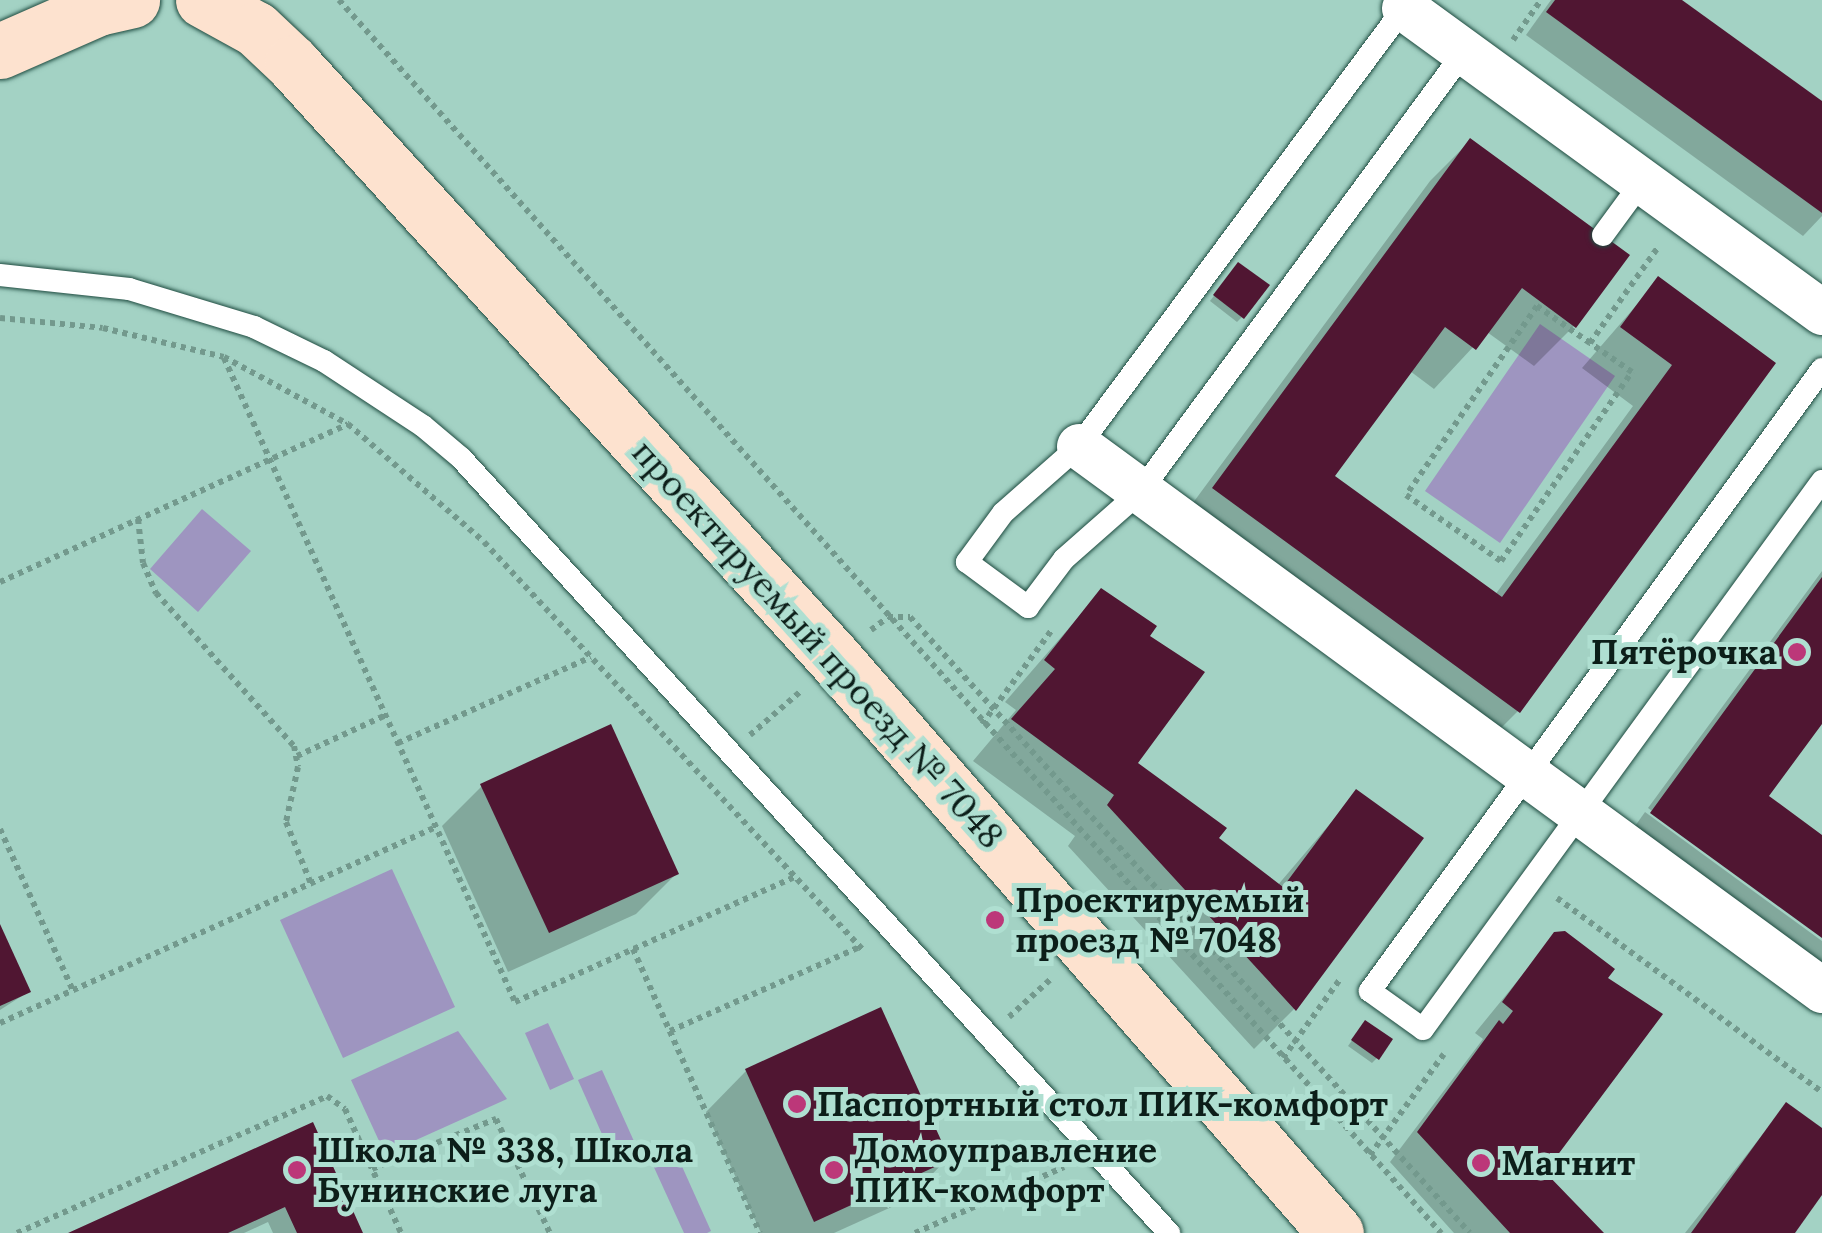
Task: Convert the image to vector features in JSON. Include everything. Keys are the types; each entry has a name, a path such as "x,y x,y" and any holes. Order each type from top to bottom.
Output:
{"main road":[{"path":"0,51 98,8 132,0"},
{"name":"проектируемый проезд № 7048","path":"203,0 256,29 292,62 834,658 1336,1233"}],"street":[{"path":"1404,8 1822,312"},
{"path":"1079,446 1822,990"}],"lane":[{"path":"1404,8 1079,446 1003,514 968,562 1028,608 1064,559 1140,492 1464,52"},
{"path":"1604,236 1642,182"},
{"path":"0,275 129,290 222,316 324,361 423,426 461,458 1170,1233"},
{"path":"1822,369 1370,991 1424,1029 1822,481"}],"path":[{"path":"339,0 982,724 1441,1233"},
{"path":"1590,343 1659,246"},
{"path":"1537,306 1590,343 1632,372 1501,561 1406,494 1537,306"},
{"path":"0,318 103,328 224,356 348,424 441,499 873,961"},
{"path":"224,356 515,1002 795,877"},
{"path":"0,582 348,424"},
{"path":"138,520 156,593 280,727 297,756 286,822 312,884"},
{"path":"888,616 910,617 1470,1233"},
{"path":"982,724 1058,622"},
{"path":"398,743 591,656"},
{"path":"297,756 386,716"},
{"path":"0,1023 436,827"},
{"path":"0,829 73,991"},
{"path":"1558,898 1822,1092"},
{"path":"670,1031 860,947"},
{"path":"634,950 760,1233"},
{"path":"16,1233 327,1096 344,1109 401,1233"},
{"path":"372,1169 496,1118 550,1233"},
{"path":"1052,1153 1076,1180"},
{"path":"915,1233 1064,1166"}],"shaded area":[{"path":"1540,324 1615,376 1500,543 1425,491"},
{"path":"202,509 251,551 198,612 150,569"},
{"path":"392,869 455,1007 343,1058 280,920"},
{"path":"548,1023 574,1079 550,1090 525,1033"},
{"path":"458,1031 507,1099 385,1154 351,1080"},
{"path":"602,1070 637,1148 613,1159 578,1080"},
{"path":"676,1153 711,1231 707,1233 684,1233 652,1163"}],"building":[{"path":"1555,0 1682,0 1822,101 1822,213 1546,12"},
{"path":"1470,138 1630,255 1576,328 1522,288 1476,350 1445,327 1335,476 1502,597 1672,365 1620,327 1658,276 1776,363 1520,713 1212,488"},
{"path":"1238,262 1270,285 1244,319 1213,295"},
{"path":"1822,577 1822,724 1769,796 1822,835 1822,938 1650,813"},
{"path":"1101,588 1157,626 1150,636 1205,672 1138,763 1227,828 1219,838 1283,887 1356,789 1424,838 1296,1011 1107,805 1114,795 1011,719 1055,669 1044,660"},
{"path":"611,724 679,874 549,933 480,784"},
{"path":"0,924 31,992 0,1006"},
{"path":"1565,931 1615,969 1608,978 1663,1014 1545,1172 1604,1233 1510,1233 1417,1132 1499,1020 1503,1024 1513,1011 1502,1002 1554,932"},
{"path":"881,1007 950,1160 814,1222 745,1069"},
{"path":"1365,1020 1393,1039 1379,1060 1351,1040"},
{"path":"1786,1102 1822,1128 1822,1195 1795,1233 1691,1233"},
{"path":"313,1122 363,1233 297,1233 285,1207 228,1233 68,1233"}],"place":[{"name":"Пятёрочка","path":"1797,652"},
{"name":"Проектируемый проезд № 7048","path":"995,920"},
{"name":"Паспортный стол ПИК-комфорт","path":"797,1104"},
{"name":"Магнит","path":"1481,1163"},
{"name":"Школа № 338, Школа Бунинские луга","path":"297,1170"},
{"name":"Домоуправление ПИК-комфорт","path":"834,1170"}]}
